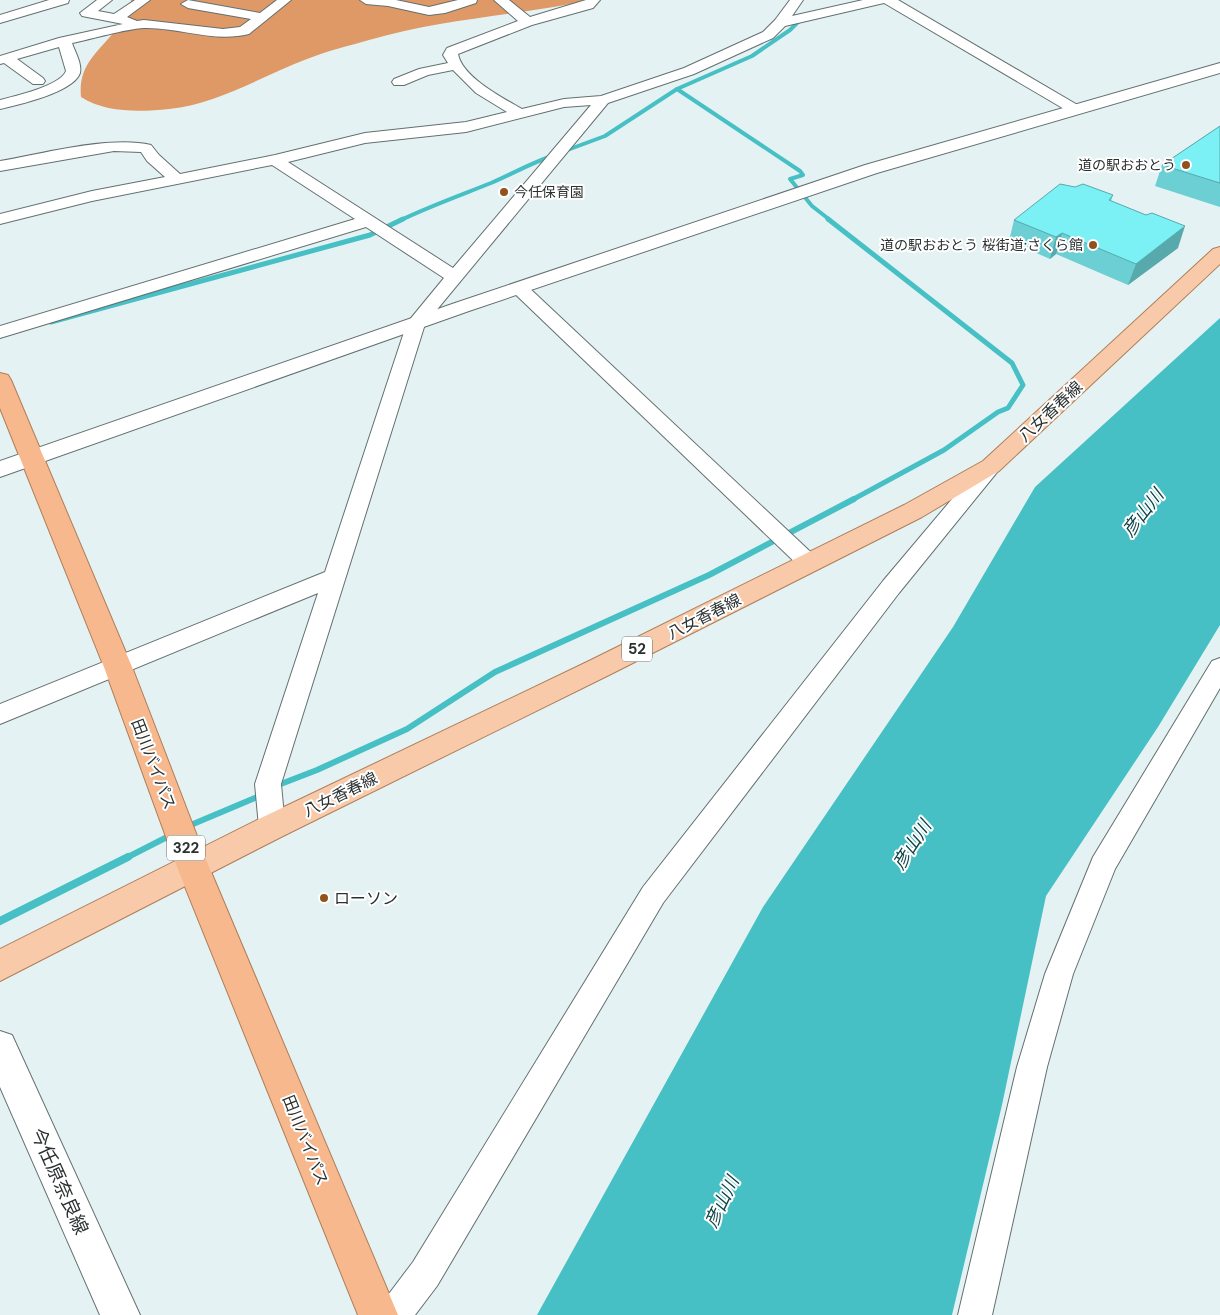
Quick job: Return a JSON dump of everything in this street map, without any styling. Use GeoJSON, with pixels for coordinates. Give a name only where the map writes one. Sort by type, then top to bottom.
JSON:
{"type":"FeatureCollection","features":[{"type":"Feature","properties":{"kind":"highway","name":"田川バイパス"},"geometry":{"type":"LineString","coordinates":[[0,380],[118,667],[193,867],[378,1315]]}},
{"type":"Feature","properties":{"kind":"main road","name":"八女香春線"},"geometry":{"type":"LineString","coordinates":[[0,966],[272,827],[913,511],[991,466],[1220,253]]}},
{"type":"Feature","properties":{"kind":"street"},"geometry":{"type":"LineString","coordinates":[[0,19],[38,12],[63,0]]}},
{"type":"Feature","properties":{"kind":"street"},"geometry":{"type":"LineString","coordinates":[[106,0],[87,13],[144,24],[223,33],[244,31],[282,0]]}},
{"type":"Feature","properties":{"kind":"street"},"geometry":{"type":"LineString","coordinates":[[116,19],[144,0]]}},
{"type":"Feature","properties":{"kind":"street"},"geometry":{"type":"LineString","coordinates":[[366,0],[389,2],[429,11],[440,10],[471,0]]}},
{"type":"Feature","properties":{"kind":"street"},"geometry":{"type":"LineString","coordinates":[[500,0],[527,22]]}},
{"type":"Feature","properties":{"kind":"street"},"geometry":{"type":"LineString","coordinates":[[521,114],[474,87],[459,72],[450,55],[452,51],[527,22],[588,5],[594,0]]}},
{"type":"Feature","properties":{"kind":"street"},"geometry":{"type":"LineString","coordinates":[[0,219],[92,196],[275,160],[365,138],[466,127],[564,103],[603,100],[689,72],[768,35],[780,23],[797,0]]}},
{"type":"Feature","properties":{"kind":"street"},"geometry":{"type":"LineString","coordinates":[[780,23],[880,0]]}},
{"type":"Feature","properties":{"kind":"street"},"geometry":{"type":"LineString","coordinates":[[888,0],[1076,110]]}},
{"type":"Feature","properties":{"kind":"street"},"geometry":{"type":"LineString","coordinates":[[160,25],[191,2],[263,16]]}},
{"type":"Feature","properties":{"kind":"street"},"geometry":{"type":"LineString","coordinates":[[3,59],[39,42],[64,41],[144,24]]}},
{"type":"Feature","properties":{"kind":"street"},"geometry":{"type":"LineString","coordinates":[[0,105],[52,88],[65,82],[72,76],[73,68],[64,41]]}},
{"type":"Feature","properties":{"kind":"street"},"geometry":{"type":"LineString","coordinates":[[3,59],[38,81]]}},
{"type":"Feature","properties":{"kind":"street"},"geometry":{"type":"LineString","coordinates":[[399,82],[424,72],[456,65]]}},
{"type":"Feature","properties":{"kind":"street"},"geometry":{"type":"LineString","coordinates":[[0,469],[416,323],[871,169],[1220,68]]}},
{"type":"Feature","properties":{"kind":"street"},"geometry":{"type":"LineString","coordinates":[[0,88],[17,100]]}},
{"type":"Feature","properties":{"kind":"street"},"geometry":{"type":"LineString","coordinates":[[272,827],[268,784],[416,323],[603,100]]}},
{"type":"Feature","properties":{"kind":"street"},"geometry":{"type":"LineString","coordinates":[[0,166],[114,146],[134,146],[146,148],[153,158],[178,180]]}},
{"type":"Feature","properties":{"kind":"street"},"geometry":{"type":"LineString","coordinates":[[275,160],[454,277]]}},
{"type":"Feature","properties":{"kind":"street"},"geometry":{"type":"LineString","coordinates":[[0,332],[367,220]]}},
{"type":"Feature","properties":{"kind":"street"},"geometry":{"type":"LineString","coordinates":[[519,288],[809,563]]}},
{"type":"Feature","properties":{"kind":"street"},"geometry":{"type":"LineString","coordinates":[[394,1315],[425,1274],[653,896],[891,587],[991,466]]}},
{"type":"Feature","properties":{"kind":"street"},"geometry":{"type":"LineString","coordinates":[[0,714],[335,577]]}},
{"type":"Feature","properties":{"kind":"street"},"geometry":{"type":"LineString","coordinates":[[975,1315],[1032,1067],[1059,974],[1103,865],[1220,667]]}},
{"type":"Feature","properties":{"kind":"street","name":"今任原奈良線"},"geometry":{"type":"LineString","coordinates":[[0,1046],[120,1315]]}},
{"type":"Feature","properties":{"kind":"shaded area"},"geometry":{"type":"Polygon","coordinates":[[[131,0],[592,0],[452,22],[396,33],[315,56],[205,101],[169,109],[135,111],[112,109],[81,97],[82,77],[85,69],[116,29],[131,5],[131,0]]]}},
{"type":"Feature","properties":{"kind":"water","name":"彦山川"},"geometry":{"type":"Polygon","coordinates":[[[1220,318],[1220,625],[1158,727],[1046,896],[1002,1105],[952,1315],[537,1315],[763,907],[953,627],[1035,487],[1220,318]]]}},
{"type":"Feature","properties":{"kind":"building"},"geometry":{"type":"Polygon","coordinates":[[[1220,126],[1220,183],[1162,165],[1220,126]]]}},
{"type":"Feature","properties":{"kind":"building"},"geometry":{"type":"Polygon","coordinates":[[[1060,184],[1075,187],[1083,184],[1113,195],[1109,200],[1146,215],[1152,213],[1185,226],[1136,264],[1062,233],[1056,237],[1014,220],[1060,184]]]}},
{"type":"Feature","properties":{"kind":"waterway"},"geometry":{"type":"LineString","coordinates":[[677,89],[752,56],[790,30],[802,18]]}},
{"type":"Feature","properties":{"kind":"waterway"},"geometry":{"type":"LineString","coordinates":[[562,152],[605,136],[677,89]]}},
{"type":"Feature","properties":{"kind":"waterway"},"geometry":{"type":"LineString","coordinates":[[677,89],[800,171],[803,175],[790,179],[812,206],[830,220]]}},
{"type":"Feature","properties":{"kind":"waterway"},"geometry":{"type":"LineString","coordinates":[[401,220],[552,156]]}},
{"type":"Feature","properties":{"kind":"waterway"},"geometry":{"type":"LineString","coordinates":[[51,322],[370,235],[403,219]]}},
{"type":"Feature","properties":{"kind":"waterway"},"geometry":{"type":"LineString","coordinates":[[828,219],[1012,363],[1023,385],[1008,408],[998,412],[944,450],[852,500]]}},
{"type":"Feature","properties":{"kind":"waterway"},"geometry":{"type":"LineString","coordinates":[[273,787],[317,770],[407,729],[495,672],[709,575],[854,499]]}},
{"type":"Feature","properties":{"kind":"waterway"},"geometry":{"type":"LineString","coordinates":[[186,827],[264,794]]}},
{"type":"Feature","properties":{"kind":"waterway"},"geometry":{"type":"LineString","coordinates":[[126,858],[173,834]]}},
{"type":"Feature","properties":{"kind":"waterway"},"geometry":{"type":"LineString","coordinates":[[0,921],[126,858]]}},
{"type":"Feature","properties":{"kind":"place","name":"道の駅おおとう"},"geometry":{"type":"Point","coordinates":[1186,165]}},
{"type":"Feature","properties":{"kind":"place","name":"今任保育園"},"geometry":{"type":"Point","coordinates":[504,192]}},
{"type":"Feature","properties":{"kind":"place","name":"道の駅おおとう 桜街道;さくら館"},"geometry":{"type":"Point","coordinates":[1093,245]}},
{"type":"Feature","properties":{"kind":"place","name":"ローソン"},"geometry":{"type":"Point","coordinates":[324,898]}}]}
